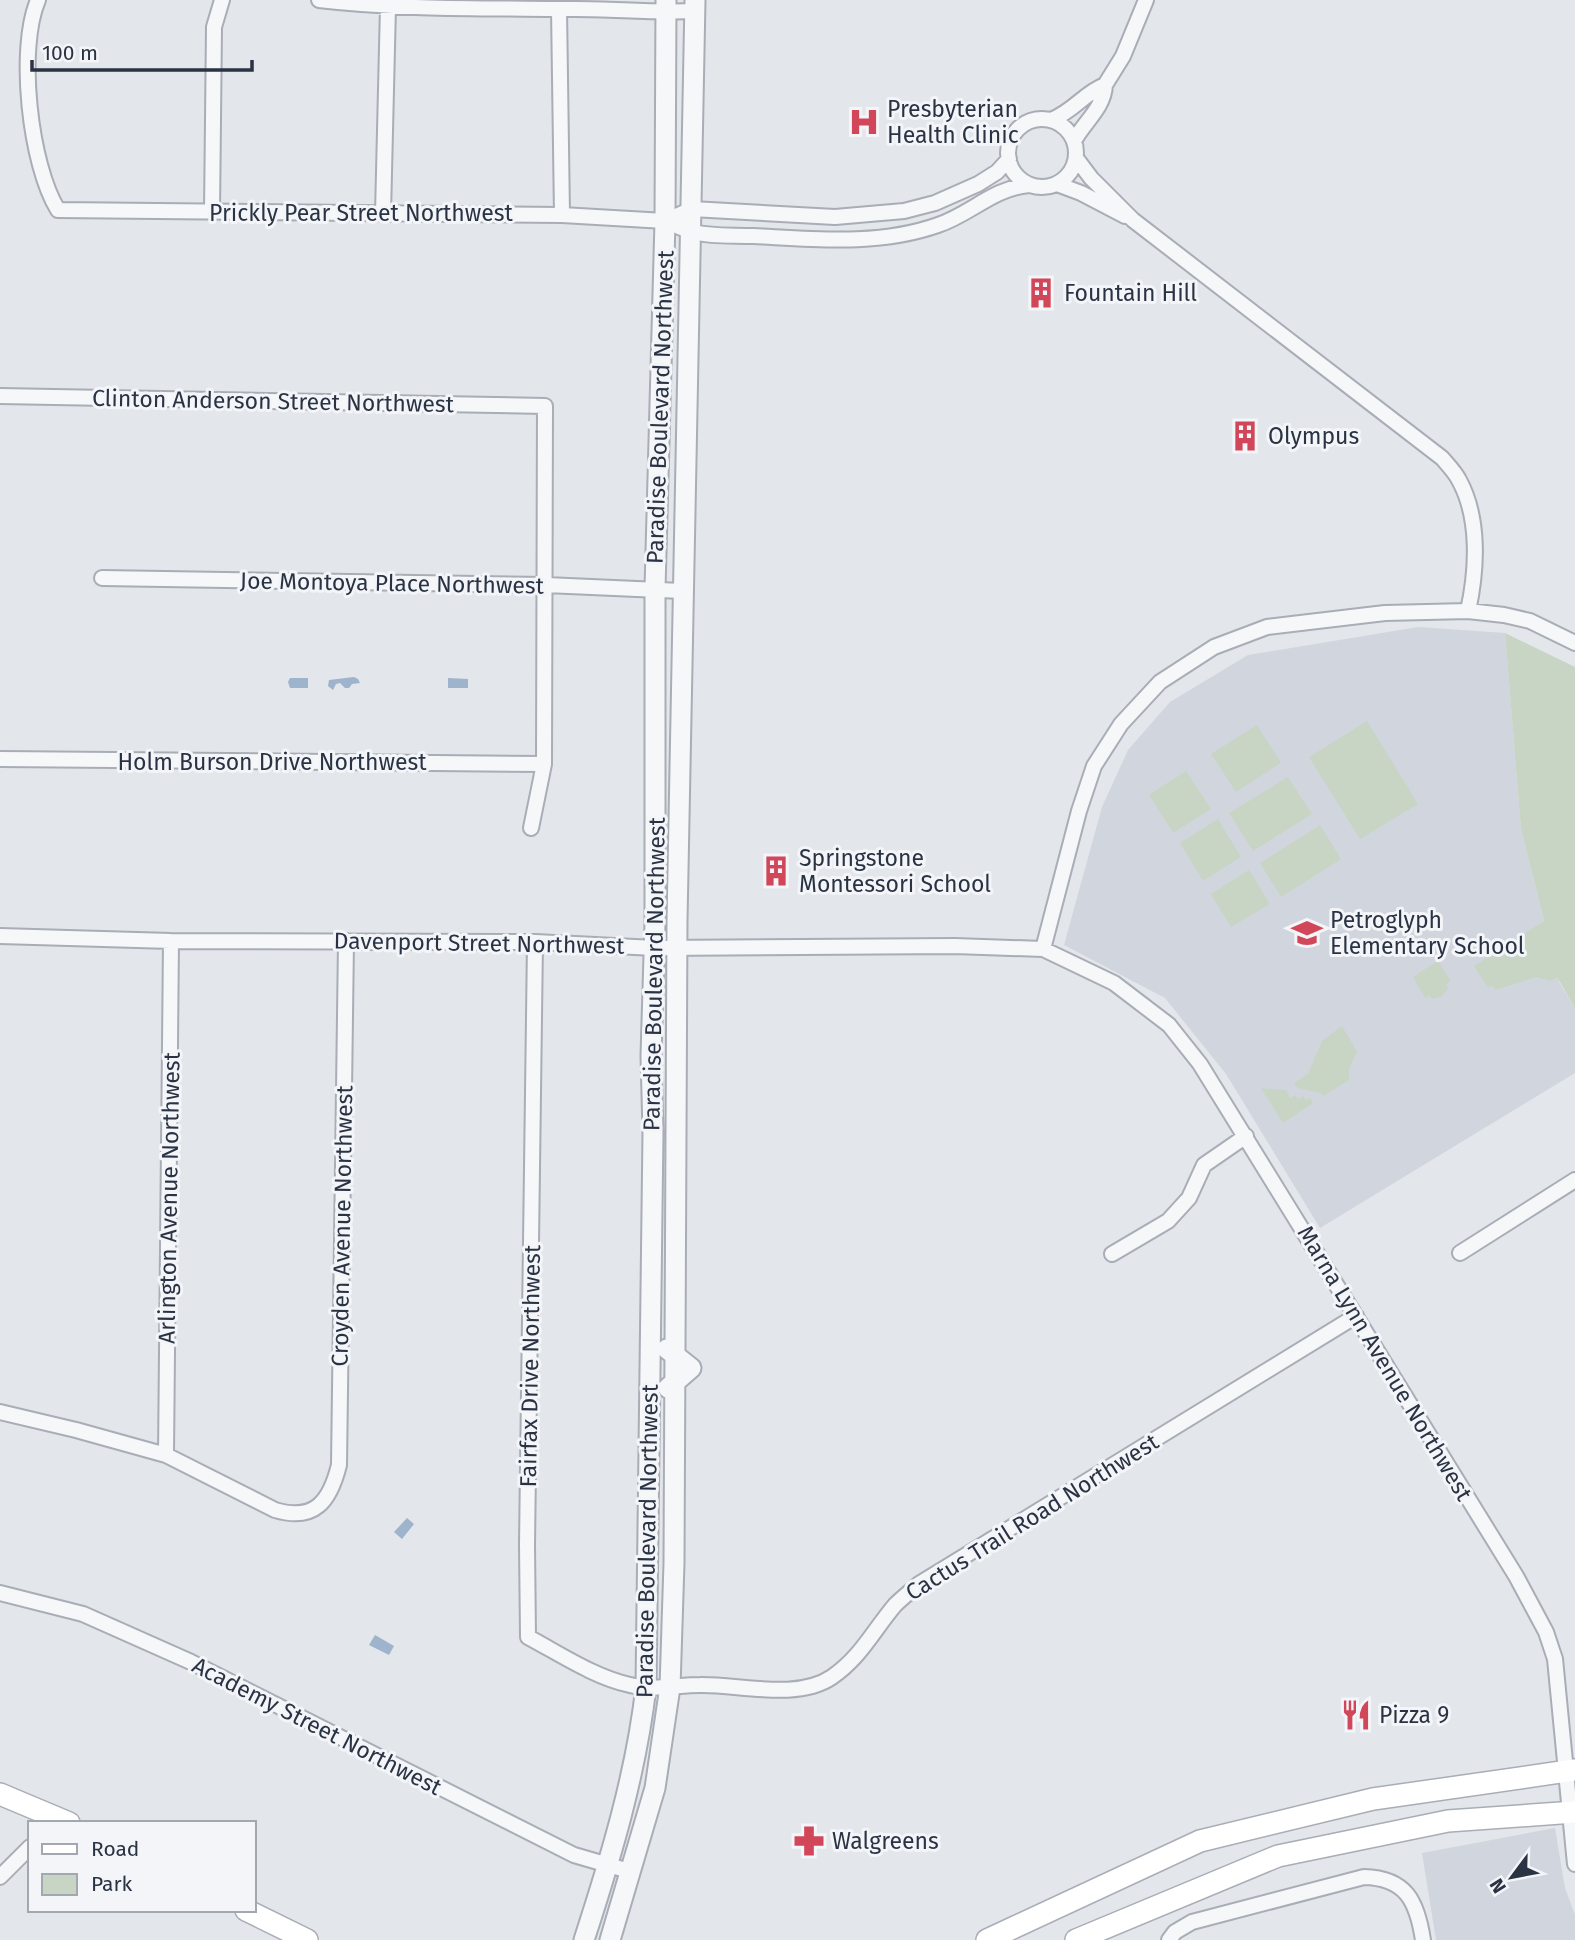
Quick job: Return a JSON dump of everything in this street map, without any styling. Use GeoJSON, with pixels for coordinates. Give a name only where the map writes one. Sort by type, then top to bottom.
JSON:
{"type":"FeatureCollection","features":[{"type":"Feature","properties":{"kind":"main road"},"geometry":{"type":"LineString","coordinates":[[987,1940],[1021,1933],[1200,1841],[1373,1799],[1570,1771]]}},
{"type":"Feature","properties":{"kind":"main road"},"geometry":{"type":"LineString","coordinates":[[0,1794],[60,1821]]}},
{"type":"Feature","properties":{"kind":"main road"},"geometry":{"type":"LineString","coordinates":[[1076,1940],[1278,1856],[1448,1821],[1572,1812]]}},
{"type":"Feature","properties":{"kind":"main road"},"geometry":{"type":"LineString","coordinates":[[250,1912],[307,1940]]}},
{"type":"Feature","properties":{"kind":"street","name":"Prickly Pear Street Northwest"},"geometry":{"type":"LineString","coordinates":[[38,0],[27,52],[33,131],[48,195],[58,210],[562,215],[665,221]]}},
{"type":"Feature","properties":{"kind":"street"},"geometry":{"type":"LineString","coordinates":[[212,212],[214,27],[222,0]]}},
{"type":"Feature","properties":{"kind":"street"},"geometry":{"type":"LineString","coordinates":[[319,0],[388,6],[559,9],[695,5]]}},
{"type":"Feature","properties":{"kind":"street"},"geometry":{"type":"LineString","coordinates":[[1074,141],[1100,105],[1105,85],[1123,56],[1146,0]]}},
{"type":"Feature","properties":{"kind":"street","name":"Paradise Boulevard Northwest"},"geometry":{"type":"LineString","coordinates":[[674,1356],[682,591],[695,5]]}},
{"type":"Feature","properties":{"kind":"street"},"geometry":{"type":"LineString","coordinates":[[383,214],[388,6]]}},
{"type":"Feature","properties":{"kind":"street","name":"Paradise Boulevard Northwest"},"geometry":{"type":"LineString","coordinates":[[584,1940],[608,1866],[640,1736],[646,1688],[653,1132],[651,1056],[655,948],[655,589],[665,221],[666,6]]}},
{"type":"Feature","properties":{"kind":"street"},"geometry":{"type":"LineString","coordinates":[[559,9],[562,215]]}},
{"type":"Feature","properties":{"kind":"street"},"geometry":{"type":"LineString","coordinates":[[1029,184],[1012,170],[1009,159],[1011,140],[1016,131],[1032,120],[1051,120],[1070,111],[1095,88],[1105,85]]}},
{"type":"Feature","properties":{"kind":"street"},"geometry":{"type":"LineString","coordinates":[[665,221],[691,232],[834,240],[886,237],[935,226],[960,215],[995,193],[1029,184],[1048,187],[1057,184],[1070,173],[1076,158],[1074,141],[1069,132],[1051,120]]}},
{"type":"Feature","properties":{"kind":"street"},"geometry":{"type":"LineString","coordinates":[[1076,158],[1091,178],[1133,220],[1442,458],[1458,478],[1468,499],[1473,519],[1474,586],[1468,611]]}},
{"type":"Feature","properties":{"kind":"street"},"geometry":{"type":"LineString","coordinates":[[665,221],[692,209],[835,217],[888,214],[919,207],[958,193],[988,178],[1009,159]]}},
{"type":"Feature","properties":{"kind":"street"},"geometry":{"type":"LineString","coordinates":[[1057,184],[1081,193],[1133,220]]}},
{"type":"Feature","properties":{"kind":"street","name":"Clinton Anderson Street Northwest"},"geometry":{"type":"LineString","coordinates":[[0,397],[545,406],[547,585]]}},
{"type":"Feature","properties":{"kind":"street","name":"Joe Montoya Place Northwest"},"geometry":{"type":"LineString","coordinates":[[102,578],[547,585],[682,591]]}},
{"type":"Feature","properties":{"kind":"street"},"geometry":{"type":"LineString","coordinates":[[531,828],[544,764],[547,585]]}},
{"type":"Feature","properties":{"kind":"street"},"geometry":{"type":"LineString","coordinates":[[1043,949],[1079,811],[1094,766],[1121,724],[1160,682],[1214,647],[1267,627],[1385,613],[1468,611],[1530,621],[1575,643]]}},
{"type":"Feature","properties":{"kind":"street","name":"Holm Burson Drive Northwest"},"geometry":{"type":"LineString","coordinates":[[0,759],[544,764]]}},
{"type":"Feature","properties":{"kind":"street","name":"Davenport Street Northwest"},"geometry":{"type":"LineString","coordinates":[[0,936],[171,941],[535,943],[655,948],[954,946],[1043,949]]}},
{"type":"Feature","properties":{"kind":"street","name":"Arlington Avenue Northwest"},"geometry":{"type":"LineString","coordinates":[[166,1455],[171,941]]}},
{"type":"Feature","properties":{"kind":"street","name":"Croyden Avenue Northwest"},"geometry":{"type":"LineString","coordinates":[[166,1455],[275,1510],[289,1514],[320,1506],[333,1490],[339,1465],[346,941]]}},
{"type":"Feature","properties":{"kind":"street","name":"Fairfax Drive Northwest"},"geometry":{"type":"LineString","coordinates":[[535,943],[528,1637],[592,1670],[629,1685],[646,1688],[670,1687]]}},
{"type":"Feature","properties":{"kind":"street","name":"Marna Lynn Avenue Northwest"},"geometry":{"type":"LineString","coordinates":[[1043,949],[1114,983],[1169,1025],[1200,1064],[1516,1576],[1546,1632],[1555,1659],[1570,1771],[1575,1864]]}},
{"type":"Feature","properties":{"kind":"street"},"geometry":{"type":"LineString","coordinates":[[651,1056],[664,1112],[676,1128]]}},
{"type":"Feature","properties":{"kind":"street"},"geometry":{"type":"LineString","coordinates":[[1112,1254],[1168,1221],[1189,1198],[1204,1164],[1246,1136]]}},
{"type":"Feature","properties":{"kind":"street"},"geometry":{"type":"LineString","coordinates":[[1460,1253],[1575,1180]]}},
{"type":"Feature","properties":{"kind":"street","name":"Cactus Trail Road Northwest"},"geometry":{"type":"LineString","coordinates":[[670,1687],[701,1685],[762,1689],[802,1688],[829,1679],[856,1658],[896,1605],[919,1584],[1356,1316]]}},
{"type":"Feature","properties":{"kind":"street"},"geometry":{"type":"LineString","coordinates":[[650,1329],[674,1356],[691,1368],[650,1404]]}},
{"type":"Feature","properties":{"kind":"street","name":"Paradise Boulevard Northwest"},"geometry":{"type":"LineString","coordinates":[[610,1940],[655,1788],[670,1687],[674,1382]]}},
{"type":"Feature","properties":{"kind":"street"},"geometry":{"type":"LineString","coordinates":[[0,1412],[166,1455]]}},
{"type":"Feature","properties":{"kind":"street"},"geometry":{"type":"LineString","coordinates":[[649,1508],[673,1476]]}},
{"type":"Feature","properties":{"kind":"street","name":"Academy Street Northwest"},"geometry":{"type":"LineString","coordinates":[[0,1593],[83,1614],[191,1662],[574,1855],[629,1871]]}},
{"type":"Feature","properties":{"kind":"street"},"geometry":{"type":"LineString","coordinates":[[0,1877],[28,1849]]}},
{"type":"Feature","properties":{"kind":"street"},"geometry":{"type":"LineString","coordinates":[[1168,1940],[1175,1932],[1192,1922],[1364,1877],[1384,1877],[1401,1887],[1413,1902],[1423,1940]]}},
{"type":"Feature","properties":{"kind":"shaded area","name":"Petroglyph Elementary School"},"geometry":{"type":"Polygon","coordinates":[[[1418,627],[1505,633],[1521,829],[1559,982],[1575,1008],[1575,1073],[1320,1228],[1226,1074],[1165,998],[1064,945],[1102,807],[1128,750],[1170,702],[1248,655],[1418,627]]]}},
{"type":"Feature","properties":{"kind":"shaded area"},"geometry":{"type":"Polygon","coordinates":[[[1555,1828],[1565,1888],[1575,1915],[1575,1940],[1436,1940],[1422,1853],[1555,1828]]]}},
{"type":"Feature","properties":{"kind":"green space"},"geometry":{"type":"Polygon","coordinates":[[[1505,633],[1575,667],[1575,1008],[1557,977],[1550,981],[1536,977],[1495,990],[1492,985],[1488,988],[1474,966],[1544,921],[1521,829],[1505,633]]]}},
{"type":"Feature","properties":{"kind":"green space"},"geometry":{"type":"Polygon","coordinates":[[[1367,721],[1418,804],[1360,839],[1309,757],[1367,721]]]}},
{"type":"Feature","properties":{"kind":"green space"},"geometry":{"type":"Polygon","coordinates":[[[1257,725],[1281,763],[1236,792],[1211,754],[1257,725]]]}},
{"type":"Feature","properties":{"kind":"green space"},"geometry":{"type":"Polygon","coordinates":[[[1186,771],[1211,809],[1173,833],[1149,795],[1186,771]]]}},
{"type":"Feature","properties":{"kind":"green space"},"geometry":{"type":"Polygon","coordinates":[[[1288,777],[1312,814],[1253,851],[1229,813],[1288,777]]]}},
{"type":"Feature","properties":{"kind":"green space"},"geometry":{"type":"Polygon","coordinates":[[[1218,819],[1241,857],[1203,881],[1180,843],[1218,819]]]}},
{"type":"Feature","properties":{"kind":"green space"},"geometry":{"type":"Polygon","coordinates":[[[1320,825],[1341,859],[1281,897],[1260,863],[1320,825]]]}},
{"type":"Feature","properties":{"kind":"green space"},"geometry":{"type":"Polygon","coordinates":[[[1249,870],[1270,904],[1231,927],[1211,894],[1249,870]]]}},
{"type":"Feature","properties":{"kind":"green space"},"geometry":{"type":"Polygon","coordinates":[[[1438,961],[1451,981],[1446,984],[1448,988],[1442,996],[1432,999],[1429,995],[1425,998],[1413,977],[1438,961]]]}},
{"type":"Feature","properties":{"kind":"green space"},"geometry":{"type":"Polygon","coordinates":[[[1342,1026],[1357,1052],[1349,1068],[1349,1080],[1323,1096],[1298,1088],[1294,1083],[1308,1074],[1322,1041],[1342,1026]]]}},
{"type":"Feature","properties":{"kind":"green space"},"geometry":{"type":"Polygon","coordinates":[[[1261,1088],[1286,1090],[1290,1098],[1295,1095],[1298,1099],[1303,1096],[1306,1100],[1310,1098],[1313,1103],[1283,1123],[1261,1088]]]}},
{"type":"Feature","properties":{"kind":"water"},"geometry":{"type":"Polygon","coordinates":[[[354,677],[360,683],[352,684],[349,688],[340,683],[336,684],[333,690],[328,686],[329,680],[354,677]]]}},
{"type":"Feature","properties":{"kind":"water"},"geometry":{"type":"Polygon","coordinates":[[[290,678],[308,678],[308,688],[290,688],[290,678]]]}},
{"type":"Feature","properties":{"kind":"water"},"geometry":{"type":"Polygon","coordinates":[[[448,678],[468,679],[468,688],[448,688],[448,678]]]}},
{"type":"Feature","properties":{"kind":"water"},"geometry":{"type":"Polygon","coordinates":[[[407,1518],[414,1524],[402,1539],[394,1532],[407,1518]]]}},
{"type":"Feature","properties":{"kind":"water"},"geometry":{"type":"Polygon","coordinates":[[[375,1635],[394,1646],[389,1655],[369,1645],[375,1635]]]}},
{"type":"Feature","properties":{"kind":"place","name":"Presbyterian Health Clinic"},"geometry":{"type":"Point","coordinates":[864,122]}},
{"type":"Feature","properties":{"kind":"place","name":"Fountain Hill"},"geometry":{"type":"Point","coordinates":[1041,293]}},
{"type":"Feature","properties":{"kind":"place","name":"Olympus"},"geometry":{"type":"Point","coordinates":[1245,436]}},
{"type":"Feature","properties":{"kind":"place","name":"Springstone Montessori School"},"geometry":{"type":"Point","coordinates":[776,871]}},
{"type":"Feature","properties":{"kind":"place","name":"Petroglyph Elementary School"},"geometry":{"type":"Point","coordinates":[1307,933]}},
{"type":"Feature","properties":{"kind":"place","name":"Pizza 9"},"geometry":{"type":"Point","coordinates":[1356,1715]}},
{"type":"Feature","properties":{"kind":"place","name":"Walgreens"},"geometry":{"type":"Point","coordinates":[809,1841]}}]}
